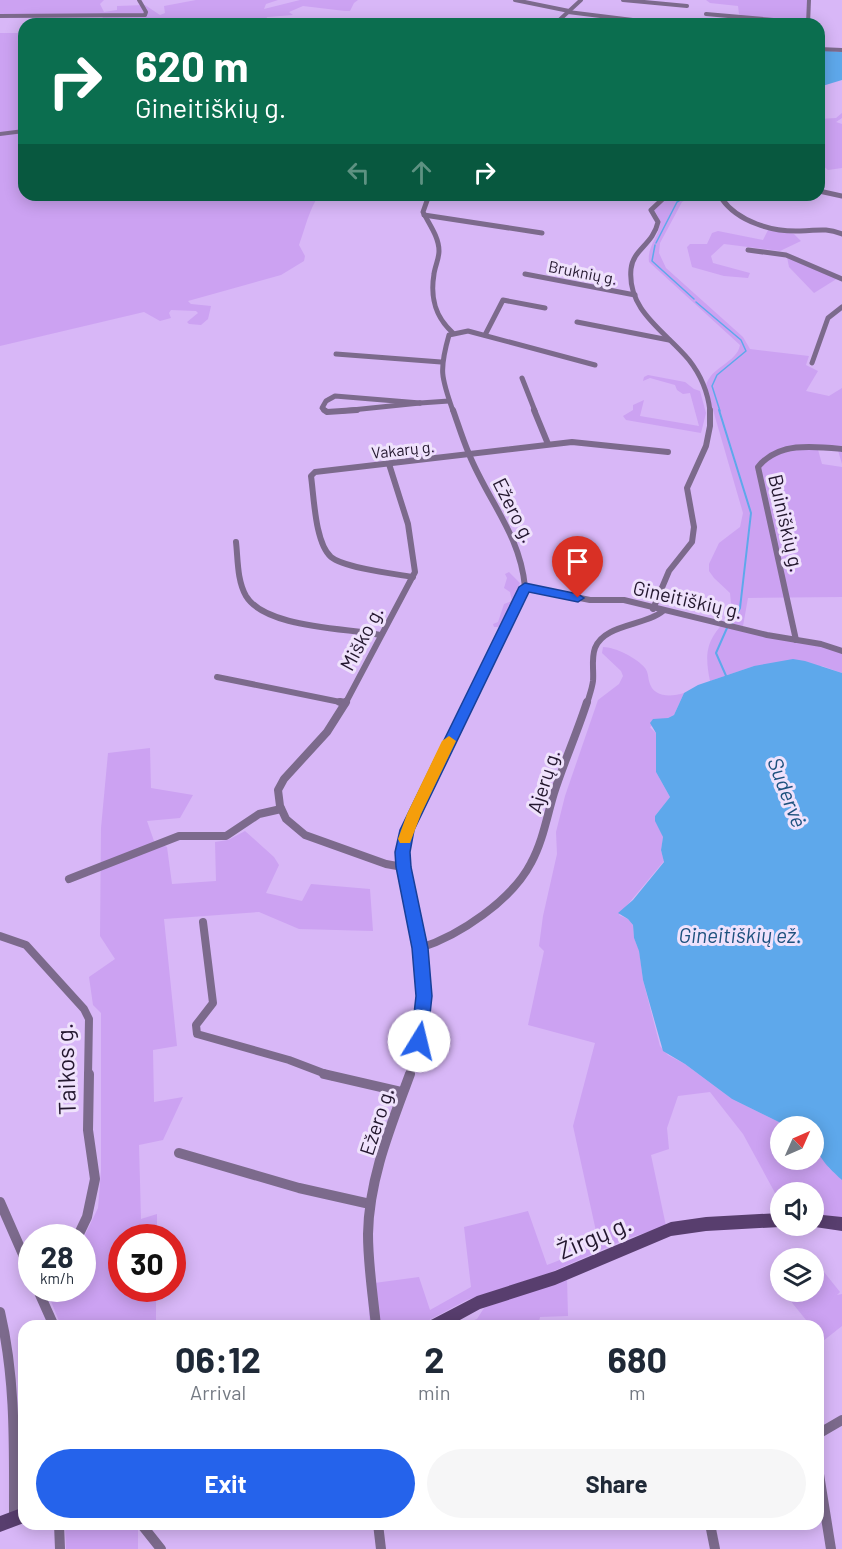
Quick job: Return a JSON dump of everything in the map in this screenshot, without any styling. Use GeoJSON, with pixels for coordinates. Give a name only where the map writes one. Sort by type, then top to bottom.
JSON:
{"type":"FeatureCollection","features":[{"type":"Feature","properties":{"kind":"street"},"geometry":{"type":"LineString","coordinates":[[0,16],[145,15],[146,12],[139,0]]}},
{"type":"Feature","properties":{"kind":"street"},"geometry":{"type":"LineString","coordinates":[[514,0],[569,12],[617,18]]}},
{"type":"Feature","properties":{"kind":"street"},"geometry":{"type":"LineString","coordinates":[[570,0],[580,1]]}},
{"type":"Feature","properties":{"kind":"street"},"geometry":{"type":"LineString","coordinates":[[623,0],[687,6]]}},
{"type":"Feature","properties":{"kind":"street"},"geometry":{"type":"LineString","coordinates":[[808,18],[809,0]]}},
{"type":"Feature","properties":{"kind":"street"},"geometry":{"type":"LineString","coordinates":[[562,18],[580,1]]}},
{"type":"Feature","properties":{"kind":"street"},"geometry":{"type":"LineString","coordinates":[[706,14],[747,18]]}},
{"type":"Feature","properties":{"kind":"street"},"geometry":{"type":"LineString","coordinates":[[825,49],[842,50]]}},
{"type":"Feature","properties":{"kind":"street"},"geometry":{"type":"LineString","coordinates":[[0,134],[18,132]]}},
{"type":"Feature","properties":{"kind":"street"},"geometry":{"type":"LineString","coordinates":[[825,193],[842,196]]}},
{"type":"Feature","properties":{"kind":"street"},"geometry":{"type":"LineString","coordinates":[[428,201],[423,210],[424,215],[433,230],[439,250],[432,288],[439,320],[453,333],[468,331],[595,365]]}},
{"type":"Feature","properties":{"kind":"street"},"geometry":{"type":"LineString","coordinates":[[653,609],[670,569],[687,550],[692,540],[693,515],[687,489],[693,469],[705,450],[710,418],[708,400],[697,371],[640,311],[631,282],[633,256],[653,238],[658,222],[651,210],[661,201]]}},
{"type":"Feature","properties":{"kind":"street"},"geometry":{"type":"LineString","coordinates":[[723,201],[727,206],[756,223],[795,232],[819,227],[829,228],[842,234]]}},
{"type":"Feature","properties":{"kind":"street"},"geometry":{"type":"LineString","coordinates":[[424,215],[542,233]]}},
{"type":"Feature","properties":{"kind":"street"},"geometry":{"type":"LineString","coordinates":[[747,250],[791,257],[842,279]]}},
{"type":"Feature","properties":{"kind":"street","name":"Bruknių g."},"geometry":{"type":"LineString","coordinates":[[525,274],[635,295]]}},
{"type":"Feature","properties":{"kind":"street"},"geometry":{"type":"LineString","coordinates":[[485,335],[503,300],[545,308]]}},
{"type":"Feature","properties":{"kind":"street"},"geometry":{"type":"LineString","coordinates":[[812,363],[828,318],[842,308]]}},
{"type":"Feature","properties":{"kind":"street"},"geometry":{"type":"LineString","coordinates":[[577,322],[669,340]]}},
{"type":"Feature","properties":{"kind":"street","name":"Ežero g."},"geometry":{"type":"LineString","coordinates":[[375,1320],[369,1248],[370,1204],[382,1152],[416,1052],[423,1019],[424,996],[420,948],[403,867],[407,830],[525,587],[523,566],[511,532],[469,455],[440,375],[448,338],[453,333]]}},
{"type":"Feature","properties":{"kind":"street"},"geometry":{"type":"LineString","coordinates":[[336,354],[441,362]]}},
{"type":"Feature","properties":{"kind":"street"},"geometry":{"type":"LineString","coordinates":[[522,378],[548,444]]}},
{"type":"Feature","properties":{"kind":"street"},"geometry":{"type":"LineString","coordinates":[[420,403],[335,396],[326,401],[322,408],[327,412],[333,412],[449,401]]}},
{"type":"Feature","properties":{"kind":"street","name":"Vakarų g."},"geometry":{"type":"LineString","coordinates":[[413,577],[366,569],[335,559],[324,547],[318,525],[310,478],[313,474],[329,470],[580,442],[668,452]]}},
{"type":"Feature","properties":{"kind":"street","name":"Buiniškių g."},"geometry":{"type":"LineString","coordinates":[[796,640],[758,467],[768,455],[782,450],[807,447],[842,449]]}},
{"type":"Feature","properties":{"kind":"street"},"geometry":{"type":"LineString","coordinates":[[388,464],[408,524],[416,567],[413,577]]}},
{"type":"Feature","properties":{"kind":"street"},"geometry":{"type":"LineString","coordinates":[[237,542],[241,581],[251,603],[260,612],[282,619],[362,631],[380,636]]}},
{"type":"Feature","properties":{"kind":"street","name":"Miško g."},"geometry":{"type":"LineString","coordinates":[[281,809],[279,784],[315,746],[345,703],[413,577]]}},
{"type":"Feature","properties":{"kind":"street","name":"Gineitiškių g."},"geometry":{"type":"LineString","coordinates":[[525,587],[590,600],[624,600],[653,609],[821,644],[842,651]]}},
{"type":"Feature","properties":{"kind":"street","name":"Ajerų g."},"geometry":{"type":"LineString","coordinates":[[420,948],[428,947],[466,926],[522,878],[538,848],[554,793],[586,704],[594,676],[592,658],[596,647],[606,634],[636,625],[663,611]]}},
{"type":"Feature","properties":{"kind":"street"},"geometry":{"type":"LineString","coordinates":[[217,677],[345,703]]}},
{"type":"Feature","properties":{"kind":"street"},"geometry":{"type":"LineString","coordinates":[[69,879],[179,836],[226,836],[259,814],[281,809],[292,826],[308,837],[361,853],[392,866],[403,867]]}},
{"type":"Feature","properties":{"kind":"street"},"geometry":{"type":"LineString","coordinates":[[203,922],[213,1003],[196,1025],[197,1034],[200,1037],[266,1053],[323,1074],[402,1092]]}},
{"type":"Feature","properties":{"kind":"street","name":"Taikos g."},"geometry":{"type":"LineString","coordinates":[[0,936],[26,945],[84,1009],[89,1019],[88,1130],[95,1179],[84,1224]]}},
{"type":"Feature","properties":{"kind":"street"},"geometry":{"type":"LineString","coordinates":[[180,1154],[299,1188],[370,1204]]}},
{"type":"Feature","properties":{"kind":"street"},"geometry":{"type":"LineString","coordinates":[[0,1202],[18,1244]]}},
{"type":"Feature","properties":{"kind":"street","name":"Žirgų g."},"geometry":{"type":"LineString","coordinates":[[445,1320],[477,1303],[555,1278],[671,1230],[706,1224],[770,1221]]}},
{"type":"Feature","properties":{"kind":"street"},"geometry":{"type":"LineString","coordinates":[[824,1222],[842,1224]]}},
{"type":"Feature","properties":{"kind":"street"},"geometry":{"type":"LineString","coordinates":[[43,1302],[51,1320]]}},
{"type":"Feature","properties":{"kind":"street"},"geometry":{"type":"LineString","coordinates":[[0,1311],[7,1342],[14,1415],[13,1519]]}},
{"type":"Feature","properties":{"kind":"street"},"geometry":{"type":"LineString","coordinates":[[824,1430],[842,1420]]}},
{"type":"Feature","properties":{"kind":"street"},"geometry":{"type":"LineString","coordinates":[[824,1505],[831,1549]]}},
{"type":"Feature","properties":{"kind":"street"},"geometry":{"type":"LineString","coordinates":[[59,1530],[60,1549]]}},
{"type":"Feature","properties":{"kind":"street"},"geometry":{"type":"LineString","coordinates":[[146,1530],[160,1549]]}},
{"type":"Feature","properties":{"kind":"street"},"geometry":{"type":"LineString","coordinates":[[379,1530],[381,1549]]}},
{"type":"Feature","properties":{"kind":"street"},"geometry":{"type":"LineString","coordinates":[[711,1530],[716,1549]]}},
{"type":"Feature","properties":{"kind":"shaded area"},"geometry":{"type":"Polygon","coordinates":[[[0,0],[104,0],[100,4],[104,12],[117,10],[117,6],[145,5],[160,15],[165,13],[164,6],[196,0],[278,0],[266,4],[264,9],[300,0],[358,0],[350,11],[303,6],[289,12],[293,15],[267,18],[6,18],[0,16],[0,0]]]}},
{"type":"Feature","properties":{"kind":"shaded area"},"geometry":{"type":"Polygon","coordinates":[[[706,0],[807,0],[807,18],[742,16],[739,14],[738,6],[710,3],[706,0]]]}},
{"type":"Feature","properties":{"kind":"shaded area"},"geometry":{"type":"Polygon","coordinates":[[[0,33],[18,33],[18,201],[316,201],[299,245],[305,256],[304,261],[281,275],[188,301],[191,304],[211,306],[208,319],[201,325],[187,322],[198,313],[196,311],[171,310],[169,313],[171,318],[160,321],[144,312],[0,346],[0,33]]]}},
{"type":"Feature","properties":{"kind":"shaded area"},"geometry":{"type":"Polygon","coordinates":[[[842,113],[842,118],[836,122],[842,124],[842,168],[828,170],[825,168],[825,119],[836,118],[842,113]]]}},
{"type":"Feature","properties":{"kind":"shaded area"},"geometry":{"type":"Polygon","coordinates":[[[663,201],[684,201],[660,243],[659,253],[666,268],[743,337],[750,349],[809,356],[806,365],[818,371],[806,391],[829,396],[842,388],[842,464],[837,447],[817,446],[822,464],[842,467],[842,597],[748,598],[741,629],[815,644],[842,653],[842,673],[822,666],[754,666],[710,681],[707,660],[710,644],[718,630],[732,614],[730,593],[714,578],[709,571],[709,564],[719,543],[740,527],[743,513],[706,386],[713,374],[734,356],[740,345],[649,262],[649,254],[660,223],[653,209],[663,201]]]}},
{"type":"Feature","properties":{"kind":"shaded area"},"geometry":{"type":"Polygon","coordinates":[[[770,226],[794,234],[801,241],[780,251],[724,244],[711,256],[713,263],[750,273],[748,278],[724,276],[692,267],[687,247],[690,244],[707,244],[712,233],[718,231],[763,240],[770,226]]]}},
{"type":"Feature","properties":{"kind":"shaded area"},"geometry":{"type":"Polygon","coordinates":[[[787,257],[838,278],[814,293],[789,267],[787,257]]]}},
{"type":"Feature","properties":{"kind":"shaded area"},"geometry":{"type":"Polygon","coordinates":[[[648,375],[685,382],[700,391],[706,413],[701,433],[626,420],[623,416],[633,410],[633,405],[644,400],[640,416],[699,426],[690,393],[683,394],[677,390],[675,385],[650,378],[643,381],[648,375]]]}},
{"type":"Feature","properties":{"kind":"shaded area"},"geometry":{"type":"Polygon","coordinates":[[[509,572],[520,583],[517,590],[520,591],[504,627],[494,627],[493,624],[498,622],[504,604],[512,601],[510,592],[504,588],[507,578],[505,574],[509,572]]]}},
{"type":"Feature","properties":{"kind":"shaded area"},"geometry":{"type":"Polygon","coordinates":[[[603,647],[619,651],[641,664],[647,671],[654,691],[663,695],[684,693],[674,715],[650,727],[656,733],[656,772],[670,797],[655,816],[663,837],[661,850],[664,861],[619,915],[628,919],[633,925],[643,980],[660,1046],[668,1055],[685,1064],[732,1099],[770,1118],[770,1170],[824,1170],[824,1160],[842,1180],[842,1219],[824,1217],[824,1182],[770,1184],[743,1134],[710,1092],[678,1096],[667,1128],[669,1149],[651,1155],[666,1226],[626,1239],[549,1273],[467,1300],[429,1320],[370,1320],[367,1284],[419,1277],[430,1310],[471,1287],[464,1227],[528,1211],[547,1265],[599,1245],[573,1126],[595,1043],[528,1025],[544,951],[539,946],[543,916],[557,854],[556,832],[565,796],[598,700],[619,684],[623,676],[621,671],[602,653],[603,647]]]}},
{"type":"Feature","properties":{"kind":"shaded area"},"geometry":{"type":"Polygon","coordinates":[[[150,748],[151,788],[193,795],[180,818],[147,821],[154,841],[167,847],[172,884],[216,881],[215,842],[228,840],[245,831],[274,857],[279,865],[266,893],[302,901],[311,884],[370,889],[373,931],[299,929],[259,912],[164,919],[177,1046],[153,1050],[154,1102],[183,1097],[163,1140],[139,1145],[141,1219],[157,1214],[157,1224],[108,1224],[108,1302],[156,1302],[156,1320],[59,1320],[51,1302],[96,1302],[96,1224],[90,1224],[98,1208],[101,1171],[101,1013],[93,1005],[89,977],[115,959],[100,936],[101,828],[108,753],[150,748]]]}},
{"type":"Feature","properties":{"kind":"shaded area"},"geometry":{"type":"Polygon","coordinates":[[[824,1272],[840,1292],[837,1295],[842,1294],[842,1326],[824,1340],[824,1320],[806,1320],[791,1302],[824,1302],[824,1272]]]}},
{"type":"Feature","properties":{"kind":"shaded area"},"geometry":{"type":"Polygon","coordinates":[[[567,1278],[568,1316],[540,1317],[539,1320],[474,1320],[484,1308],[567,1278]]]}},
{"type":"Feature","properties":{"kind":"shaded area"},"geometry":{"type":"Polygon","coordinates":[[[65,1530],[138,1530],[138,1549],[66,1549],[65,1530]]]}},
{"type":"Feature","properties":{"kind":"water"},"geometry":{"type":"Polygon","coordinates":[[[825,51],[842,52],[842,80],[825,85],[825,51]]]}},
{"type":"Feature","properties":{"kind":"water","name":"Gineitiškių ež."},"geometry":{"type":"Polygon","coordinates":[[[793,659],[842,673],[842,1180],[824,1161],[824,1116],[770,1118],[732,1099],[685,1064],[663,1051],[643,980],[633,925],[618,913],[633,900],[664,862],[661,850],[663,837],[655,816],[670,797],[656,772],[656,733],[650,723],[653,719],[668,718],[674,715],[684,693],[698,685],[754,666],[793,659]]]}},
{"type":"Feature","properties":{"kind":"waterway","name":"Sudervė"},"geometry":{"type":"LineString","coordinates":[[656,243],[679,201]]}},
{"type":"Feature","properties":{"kind":"waterway","name":"Sudervė"},"geometry":{"type":"LineString","coordinates":[[655,245],[652,261],[694,299]]}},
{"type":"Feature","properties":{"kind":"waterway","name":"Sudervė"},"geometry":{"type":"LineString","coordinates":[[696,302],[741,340],[746,351],[717,375],[712,386],[720,411]]}},
{"type":"Feature","properties":{"kind":"waterway","name":"Sudervė"},"geometry":{"type":"LineString","coordinates":[[719,410],[751,513],[740,608],[732,623]]}},
{"type":"Feature","properties":{"kind":"waterway","name":"Sudervė"},"geometry":{"type":"LineString","coordinates":[[727,628],[716,653],[727,678]]}},
{"type":"Feature","properties":{"kind":"slow traffic"},"geometry":{"type":"LineString","coordinates":[[405,839],[414,814],[449,741]]}},
{"type":"Feature","properties":{"kind":"route"},"geometry":{"type":"LineString","coordinates":[[419,1041],[424,996],[420,948],[403,867],[407,830],[429,780],[525,587],[578,598]]}}]}
